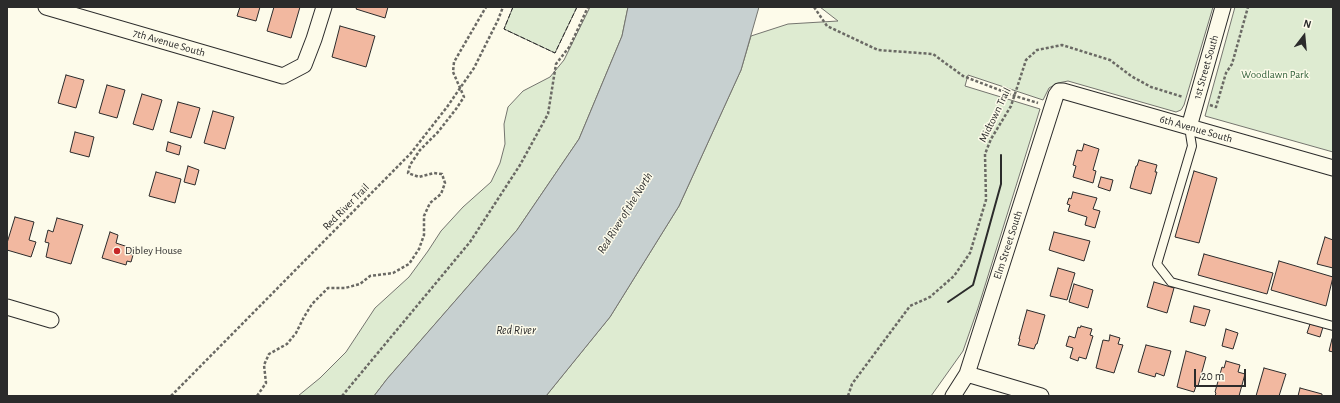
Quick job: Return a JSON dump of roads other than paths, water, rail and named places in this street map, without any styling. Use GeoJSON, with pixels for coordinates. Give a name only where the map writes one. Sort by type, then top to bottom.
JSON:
{"type":"FeatureCollection","features":[{"type":"Feature","properties":{"kind":"street","name":"7th Avenue South"},"geometry":{"type":"LineString","coordinates":[[46,7],[283,76],[304,65],[324,7]]}},
{"type":"Feature","properties":{"kind":"street","name":"1st Street South"},"geometry":{"type":"LineString","coordinates":[[1189,127],[1223,7]]}},
{"type":"Feature","properties":{"kind":"street","name":"6th Avenue South"},"geometry":{"type":"LineString","coordinates":[[1059,91],[1333,168]]}},
{"type":"Feature","properties":{"kind":"street","name":"Elm Street South"},"geometry":{"type":"LineString","coordinates":[[953,396],[967,374],[1056,94],[1059,91]]}},
{"type":"Feature","properties":{"kind":"street"},"geometry":{"type":"LineString","coordinates":[[7,307],[50,320]]}},
{"type":"Feature","properties":{"kind":"street"},"geometry":{"type":"LineString","coordinates":[[967,374],[1041,396]]}},
{"type":"Feature","properties":{"kind":"lane"},"geometry":{"type":"LineString","coordinates":[[1189,127],[1192,146],[1157,264],[1171,282],[1333,326]]}},
{"type":"Feature","properties":{"kind":"water","name":"Red River"},"geometry":{"type":"Polygon","coordinates":[[[628,7],[759,7],[741,70],[679,206],[610,317],[546,396],[374,396],[387,379],[517,230],[579,139],[622,36],[628,7]]]}},
{"type":"Feature","properties":{"kind":"place","name":"Dibley House"},"geometry":{"type":"Point","coordinates":[117,251]}},
{"type":"Feature","properties":{"kind":"park label","name":"Woodlawn Park"},"geometry":{"type":"Point","coordinates":[1275,75]}},
{"type":"Feature","properties":{"kind":"water label","name":"Red River of the North"},"geometry":{"type":"Point","coordinates":[625,213]}}]}
